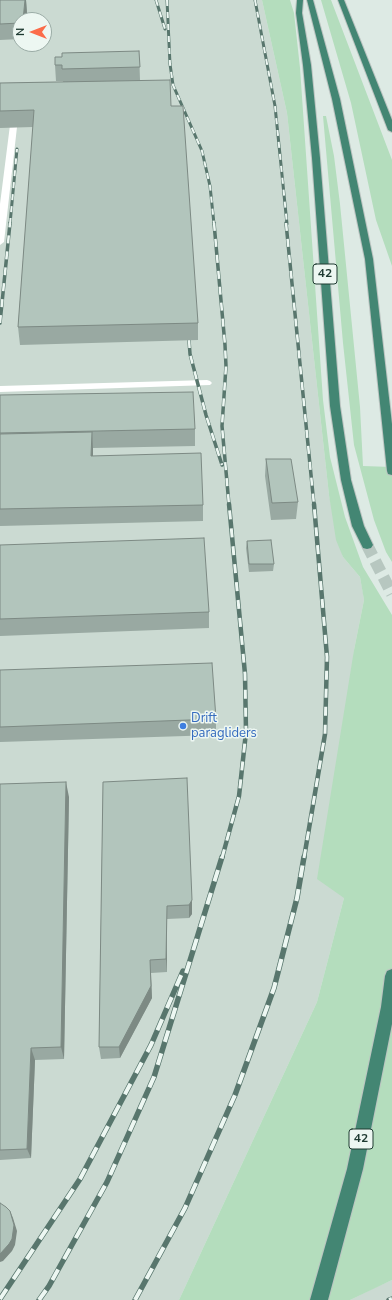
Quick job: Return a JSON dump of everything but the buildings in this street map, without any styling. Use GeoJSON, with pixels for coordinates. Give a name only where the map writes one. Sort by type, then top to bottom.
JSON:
{"type":"FeatureCollection","features":[{"type":"Feature","properties":{"kind":"highway","name":"42"},"geometry":{"type":"LineString","coordinates":[[300,0],[300,13],[307,65],[316,158],[335,406],[346,480],[358,526],[367,545]]}},
{"type":"Feature","properties":{"kind":"highway"},"geometry":{"type":"LineString","coordinates":[[310,0],[336,99],[369,259],[392,471]]}},
{"type":"Feature","properties":{"kind":"highway"},"geometry":{"type":"LineString","coordinates":[[341,0],[392,130]]}},
{"type":"Feature","properties":{"kind":"highway"},"geometry":{"type":"LineString","coordinates":[[374,84],[392,107]]}},
{"type":"Feature","properties":{"kind":"highway","name":"42"},"geometry":{"type":"LineString","coordinates":[[319,1300],[355,1169],[388,1007],[392,976]]}},
{"type":"Feature","properties":{"kind":"lane"},"geometry":{"type":"LineString","coordinates":[[0,242],[13,127]]}},
{"type":"Feature","properties":{"kind":"lane"},"geometry":{"type":"LineString","coordinates":[[0,389],[207,384]]}},
{"type":"Feature","properties":{"kind":"shaded area"},"geometry":{"type":"Polygon","coordinates":[[[0,0],[262,0],[287,113],[329,495],[343,557],[360,577],[364,600],[354,650],[344,898],[317,1002],[179,1300],[0,1300],[0,0]]]}},
{"type":"Feature","properties":{"kind":"shaded area"},"geometry":{"type":"Polygon","coordinates":[[[392,1280],[392,1300],[350,1300],[374,1288],[392,1280]]]}},
{"type":"Feature","properties":{"kind":"green space"},"geometry":{"type":"Polygon","coordinates":[[[262,0],[290,0],[294,13],[300,68],[323,400],[330,457],[345,517],[363,567],[392,615],[392,1280],[350,1300],[179,1300],[317,1002],[344,898],[317,879],[354,650],[364,600],[360,577],[343,557],[336,540],[329,495],[287,113],[262,0]]]}},
{"type":"Feature","properties":{"kind":"green space"},"geometry":{"type":"Polygon","coordinates":[[[321,0],[331,0],[392,160],[392,266],[376,220],[351,103],[321,0]]]}},
{"type":"Feature","properties":{"kind":"green space"},"geometry":{"type":"Polygon","coordinates":[[[323,116],[326,116],[334,156],[340,204],[360,407],[363,466],[392,467],[392,562],[386,552],[374,520],[354,445],[343,343],[323,116]]]}},
{"type":"Feature","properties":{"kind":"tunnel"},"geometry":{"type":"LineString","coordinates":[[367,545],[392,594]]}},
{"type":"Feature","properties":{"kind":"railway"},"geometry":{"type":"LineString","coordinates":[[156,0],[165,29]]}},
{"type":"Feature","properties":{"kind":"railway"},"geometry":{"type":"LineString","coordinates":[[167,0],[170,64],[173,85],[202,151],[210,186],[214,224]]}},
{"type":"Feature","properties":{"kind":"railway"},"geometry":{"type":"LineString","coordinates":[[255,0],[275,106],[287,224]]}},
{"type":"Feature","properties":{"kind":"railway"},"geometry":{"type":"LineString","coordinates":[[10,224],[17,149]]}},
{"type":"Feature","properties":{"kind":"railway"},"geometry":{"type":"LineString","coordinates":[[0,323],[10,223]]}},
{"type":"Feature","properties":{"kind":"railway"},"geometry":{"type":"LineString","coordinates":[[214,223],[225,345],[226,366],[222,426],[229,505]]}},
{"type":"Feature","properties":{"kind":"railway"},"geometry":{"type":"LineString","coordinates":[[286,223],[314,505]]}},
{"type":"Feature","properties":{"kind":"railway"},"geometry":{"type":"LineString","coordinates":[[189,340],[190,354],[206,415],[222,465]]}},
{"type":"Feature","properties":{"kind":"railway"},"geometry":{"type":"LineString","coordinates":[[222,858],[239,796],[246,732],[245,674],[229,504]]}},
{"type":"Feature","properties":{"kind":"railway"},"geometry":{"type":"LineString","coordinates":[[304,858],[325,734],[327,657],[314,504]]}},
{"type":"Feature","properties":{"kind":"railway"},"geometry":{"type":"LineString","coordinates":[[39,1300],[49,1286],[107,1182],[154,1077],[222,857]]}},
{"type":"Feature","properties":{"kind":"railway"},"geometry":{"type":"LineString","coordinates":[[135,1300],[185,1208],[235,1095],[274,988],[297,898],[304,857]]}},
{"type":"Feature","properties":{"kind":"railway"},"geometry":{"type":"LineString","coordinates":[[0,1299],[80,1179],[151,1045],[183,971]]}},
{"type":"Feature","properties":{"kind":"place","name":"Drift paragliders"},"geometry":{"type":"Point","coordinates":[183,726]}}]}
